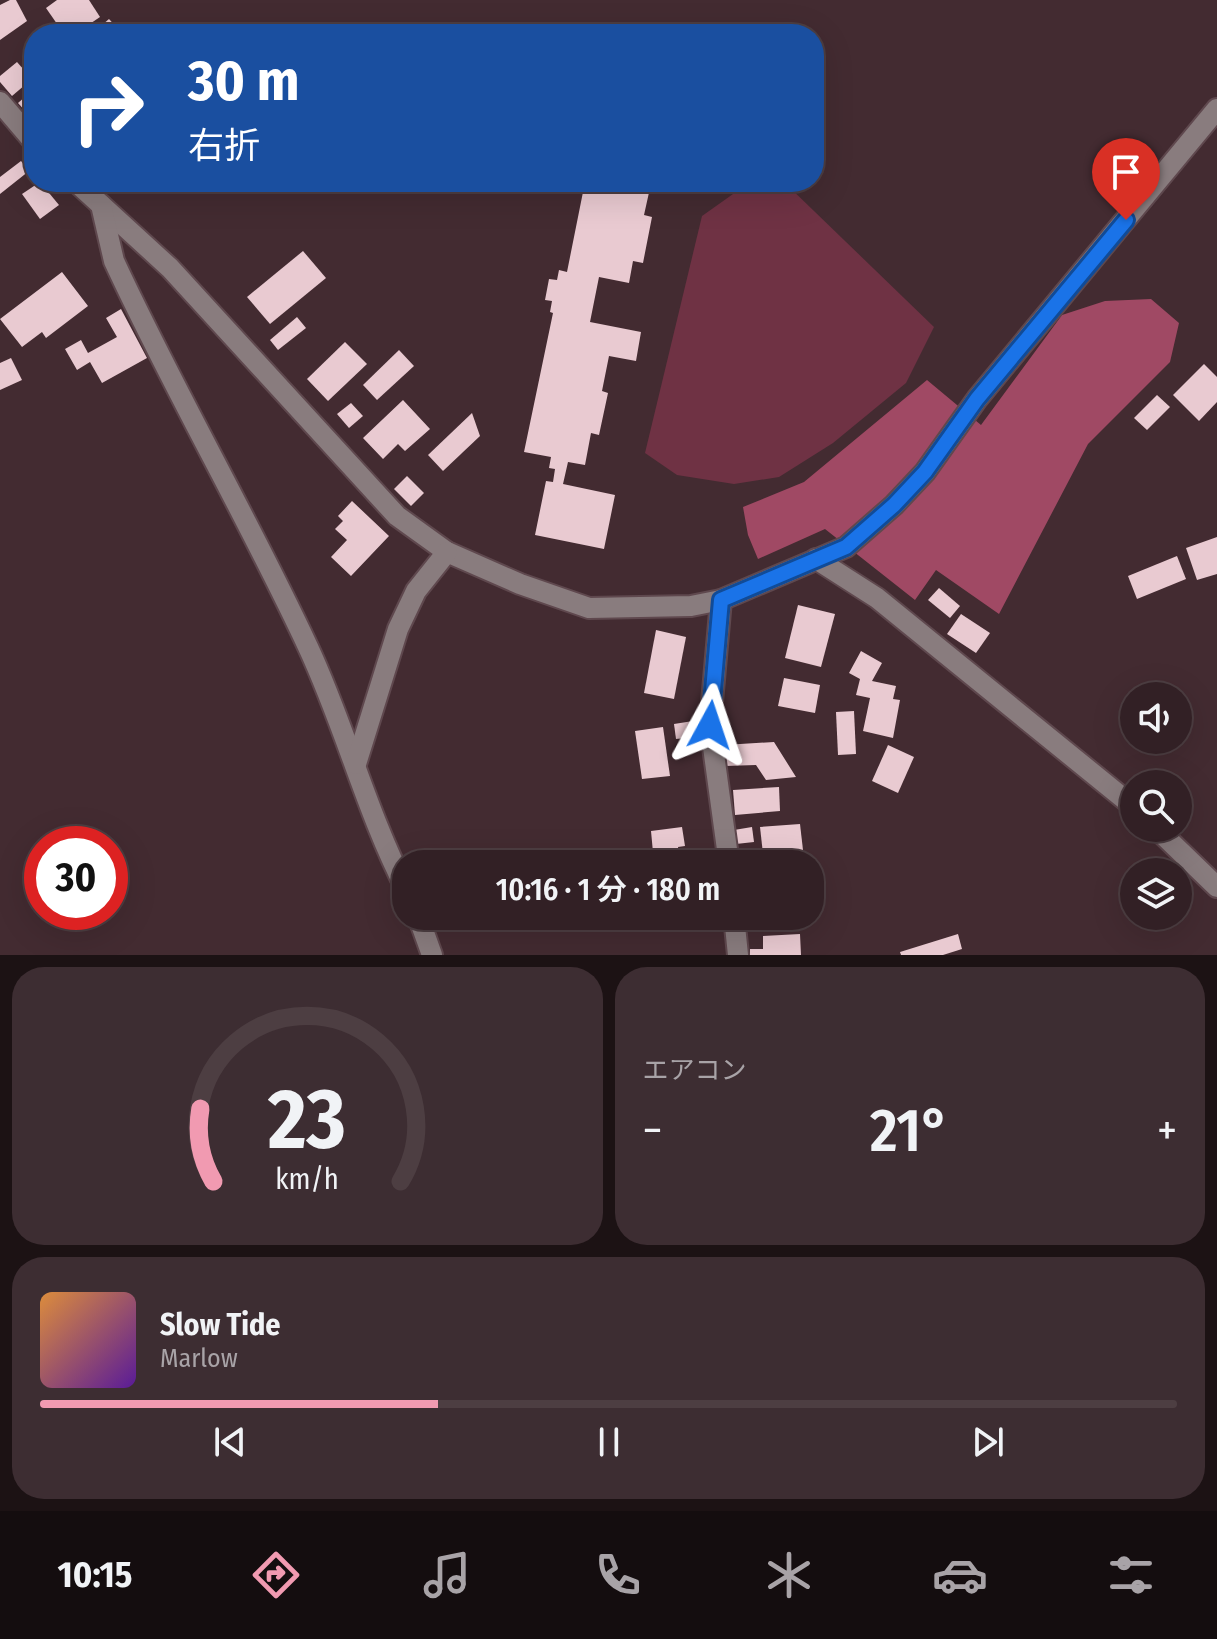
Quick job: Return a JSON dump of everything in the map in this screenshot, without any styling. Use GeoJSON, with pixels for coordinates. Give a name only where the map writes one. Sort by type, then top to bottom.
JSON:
{"type":"FeatureCollection","features":[{"type":"Feature","properties":{"kind":"street"},"geometry":{"type":"LineString","coordinates":[[0,102],[24,130]]}},
{"type":"Feature","properties":{"kind":"street"},"geometry":{"type":"LineString","coordinates":[[87,192],[201,301],[397,516],[447,552],[520,584],[589,608],[691,606],[721,600],[846,547],[894,505],[925,472],[977,399],[1217,109]]}},
{"type":"Feature","properties":{"kind":"street"},"geometry":{"type":"LineString","coordinates":[[101,205],[109,247],[125,285],[308,647],[392,862]]}},
{"type":"Feature","properties":{"kind":"street"},"geometry":{"type":"LineString","coordinates":[[356,764],[398,629],[416,591],[447,552]]}},
{"type":"Feature","properties":{"kind":"street"},"geometry":{"type":"LineString","coordinates":[[816,559],[877,598],[1120,796]]}},
{"type":"Feature","properties":{"kind":"street"},"geometry":{"type":"LineString","coordinates":[[721,600],[710,725],[727,850]]}},
{"type":"Feature","properties":{"kind":"street"},"geometry":{"type":"LineString","coordinates":[[1170,842],[1217,887]]}},
{"type":"Feature","properties":{"kind":"street"},"geometry":{"type":"LineString","coordinates":[[423,930],[432,955]]}},
{"type":"Feature","properties":{"kind":"street"},"geometry":{"type":"LineString","coordinates":[[735,930],[738,955]]}},
{"type":"Feature","properties":{"kind":"shaded area"},"geometry":{"type":"Polygon","coordinates":[[[736,192],[794,192],[934,327],[906,383],[833,443],[779,477],[734,484],[677,475],[645,453],[702,216],[736,192]]]}},
{"type":"Feature","properties":{"kind":"shaded area"},"geometry":{"type":"Polygon","coordinates":[[[1151,299],[1179,323],[1170,362],[1088,444],[999,614],[936,570],[915,600],[825,529],[758,559],[748,535],[743,507],[804,482],[927,380],[981,425],[1062,315],[1105,301],[1151,299]]]}},
{"type":"Feature","properties":{"kind":"building"},"geometry":{"type":"Polygon","coordinates":[[[16,0],[27,21],[0,40],[0,5],[16,0]]]}},
{"type":"Feature","properties":{"kind":"building"},"geometry":{"type":"Polygon","coordinates":[[[57,0],[89,0],[100,17],[90,24],[57,24],[46,8],[57,0]]]}},
{"type":"Feature","properties":{"kind":"building"},"geometry":{"type":"Polygon","coordinates":[[[17,62],[24,70],[24,86],[12,96],[0,82],[0,76],[17,62]]]}},
{"type":"Feature","properties":{"kind":"building"},"geometry":{"type":"Polygon","coordinates":[[[21,161],[24,165],[24,175],[0,194],[0,177],[21,161]]]}},
{"type":"Feature","properties":{"kind":"building"},"geometry":{"type":"Polygon","coordinates":[[[48,192],[59,205],[40,219],[22,194],[48,192]]]}},
{"type":"Feature","properties":{"kind":"building"},"geometry":{"type":"Polygon","coordinates":[[[583,192],[649,192],[644,215],[652,217],[643,263],[633,261],[629,283],[599,277],[590,322],[641,332],[636,361],[609,356],[602,391],[608,393],[599,435],[591,433],[585,465],[568,462],[563,484],[615,495],[604,549],[535,535],[546,481],[553,482],[555,469],[549,468],[551,457],[524,452],[553,313],[550,312],[552,301],[545,300],[549,279],[557,280],[559,270],[567,272],[583,192]]]}},
{"type":"Feature","properties":{"kind":"building"},"geometry":{"type":"Polygon","coordinates":[[[303,251],[326,278],[270,324],[247,297],[303,251]]]}},
{"type":"Feature","properties":{"kind":"building"},"geometry":{"type":"Polygon","coordinates":[[[62,272],[88,306],[46,338],[42,332],[22,347],[0,319],[62,272]]]}},
{"type":"Feature","properties":{"kind":"building"},"geometry":{"type":"Polygon","coordinates":[[[121,309],[147,358],[102,383],[90,362],[77,370],[65,349],[81,340],[88,353],[117,337],[106,318],[121,309]]]}},
{"type":"Feature","properties":{"kind":"building"},"geometry":{"type":"Polygon","coordinates":[[[297,317],[306,328],[278,350],[270,340],[297,317]]]}},
{"type":"Feature","properties":{"kind":"building"},"geometry":{"type":"Polygon","coordinates":[[[345,342],[367,364],[328,401],[307,379],[345,342]]]}},
{"type":"Feature","properties":{"kind":"building"},"geometry":{"type":"Polygon","coordinates":[[[399,350],[414,366],[377,400],[363,385],[399,350]]]}},
{"type":"Feature","properties":{"kind":"building"},"geometry":{"type":"Polygon","coordinates":[[[11,358],[22,380],[0,390],[0,363],[11,358]]]}},
{"type":"Feature","properties":{"kind":"building"},"geometry":{"type":"Polygon","coordinates":[[[1204,364],[1217,377],[1217,402],[1199,421],[1173,395],[1204,364]]]}},
{"type":"Feature","properties":{"kind":"building"},"geometry":{"type":"Polygon","coordinates":[[[1157,395],[1170,407],[1147,430],[1134,418],[1157,395]]]}},
{"type":"Feature","properties":{"kind":"building"},"geometry":{"type":"Polygon","coordinates":[[[403,400],[430,429],[405,451],[398,444],[383,459],[363,438],[403,400]]]}},
{"type":"Feature","properties":{"kind":"building"},"geometry":{"type":"Polygon","coordinates":[[[351,403],[363,416],[349,428],[337,414],[351,403]]]}},
{"type":"Feature","properties":{"kind":"building"},"geometry":{"type":"Polygon","coordinates":[[[472,413],[480,436],[443,471],[428,455],[472,413]]]}},
{"type":"Feature","properties":{"kind":"building"},"geometry":{"type":"Polygon","coordinates":[[[407,476],[424,493],[411,506],[394,489],[407,476]]]}},
{"type":"Feature","properties":{"kind":"building"},"geometry":{"type":"Polygon","coordinates":[[[352,501],[389,536],[351,576],[331,557],[347,540],[335,529],[343,521],[338,516],[352,501]]]}},
{"type":"Feature","properties":{"kind":"building"},"geometry":{"type":"Polygon","coordinates":[[[1217,537],[1217,574],[1197,580],[1186,548],[1217,537]]]}},
{"type":"Feature","properties":{"kind":"building"},"geometry":{"type":"Polygon","coordinates":[[[1177,556],[1186,579],[1137,599],[1128,576],[1177,556]]]}},
{"type":"Feature","properties":{"kind":"building"},"geometry":{"type":"Polygon","coordinates":[[[939,588],[960,606],[950,618],[928,600],[939,588]]]}},
{"type":"Feature","properties":{"kind":"building"},"geometry":{"type":"Polygon","coordinates":[[[798,605],[835,614],[821,667],[785,658],[798,605]]]}},
{"type":"Feature","properties":{"kind":"building"},"geometry":{"type":"Polygon","coordinates":[[[961,614],[990,633],[976,653],[947,634],[961,614]]]}},
{"type":"Feature","properties":{"kind":"building"},"geometry":{"type":"Polygon","coordinates":[[[656,630],[686,637],[674,699],[644,693],[656,630]]]}},
{"type":"Feature","properties":{"kind":"building"},"geometry":{"type":"Polygon","coordinates":[[[861,651],[882,663],[872,681],[896,686],[893,699],[900,700],[893,738],[863,731],[870,698],[856,695],[860,679],[849,673],[861,651]]]}},
{"type":"Feature","properties":{"kind":"building"},"geometry":{"type":"Polygon","coordinates":[[[784,678],[820,685],[815,713],[778,706],[784,678]]]}},
{"type":"Feature","properties":{"kind":"building"},"geometry":{"type":"Polygon","coordinates":[[[854,711],[856,754],[838,755],[836,712],[854,711]]]}},
{"type":"Feature","properties":{"kind":"building"},"geometry":{"type":"Polygon","coordinates":[[[693,721],[695,737],[676,739],[674,724],[693,721]]]}},
{"type":"Feature","properties":{"kind":"building"},"geometry":{"type":"Polygon","coordinates":[[[663,727],[670,776],[642,779],[635,731],[663,727]]]}},
{"type":"Feature","properties":{"kind":"building"},"geometry":{"type":"Polygon","coordinates":[[[774,742],[796,777],[766,780],[756,765],[725,766],[724,745],[774,742]]]}},
{"type":"Feature","properties":{"kind":"building"},"geometry":{"type":"Polygon","coordinates":[[[888,745],[914,757],[898,793],[872,781],[888,745]]]}},
{"type":"Feature","properties":{"kind":"building"},"geometry":{"type":"Polygon","coordinates":[[[779,787],[780,811],[735,815],[733,790],[779,787]]]}},
{"type":"Feature","properties":{"kind":"building"},"geometry":{"type":"Polygon","coordinates":[[[800,824],[803,850],[763,850],[760,827],[800,824]]]}},
{"type":"Feature","properties":{"kind":"building"},"geometry":{"type":"Polygon","coordinates":[[[682,827],[685,846],[678,847],[678,850],[653,850],[651,831],[682,827]]]}},
{"type":"Feature","properties":{"kind":"building"},"geometry":{"type":"Polygon","coordinates":[[[752,827],[754,842],[736,844],[734,830],[752,827]]]}},
{"type":"Feature","properties":{"kind":"building"},"geometry":{"type":"Polygon","coordinates":[[[800,934],[801,955],[750,955],[750,949],[763,949],[763,936],[800,934]]]}},
{"type":"Feature","properties":{"kind":"building"},"geometry":{"type":"Polygon","coordinates":[[[958,934],[962,949],[943,955],[901,955],[900,952],[958,934]]]}},
{"type":"Feature","properties":{"kind":"route"},"geometry":{"type":"LineString","coordinates":[[710,725],[721,600],[846,547],[894,505],[925,472],[977,399],[1126,220]]}}]}
